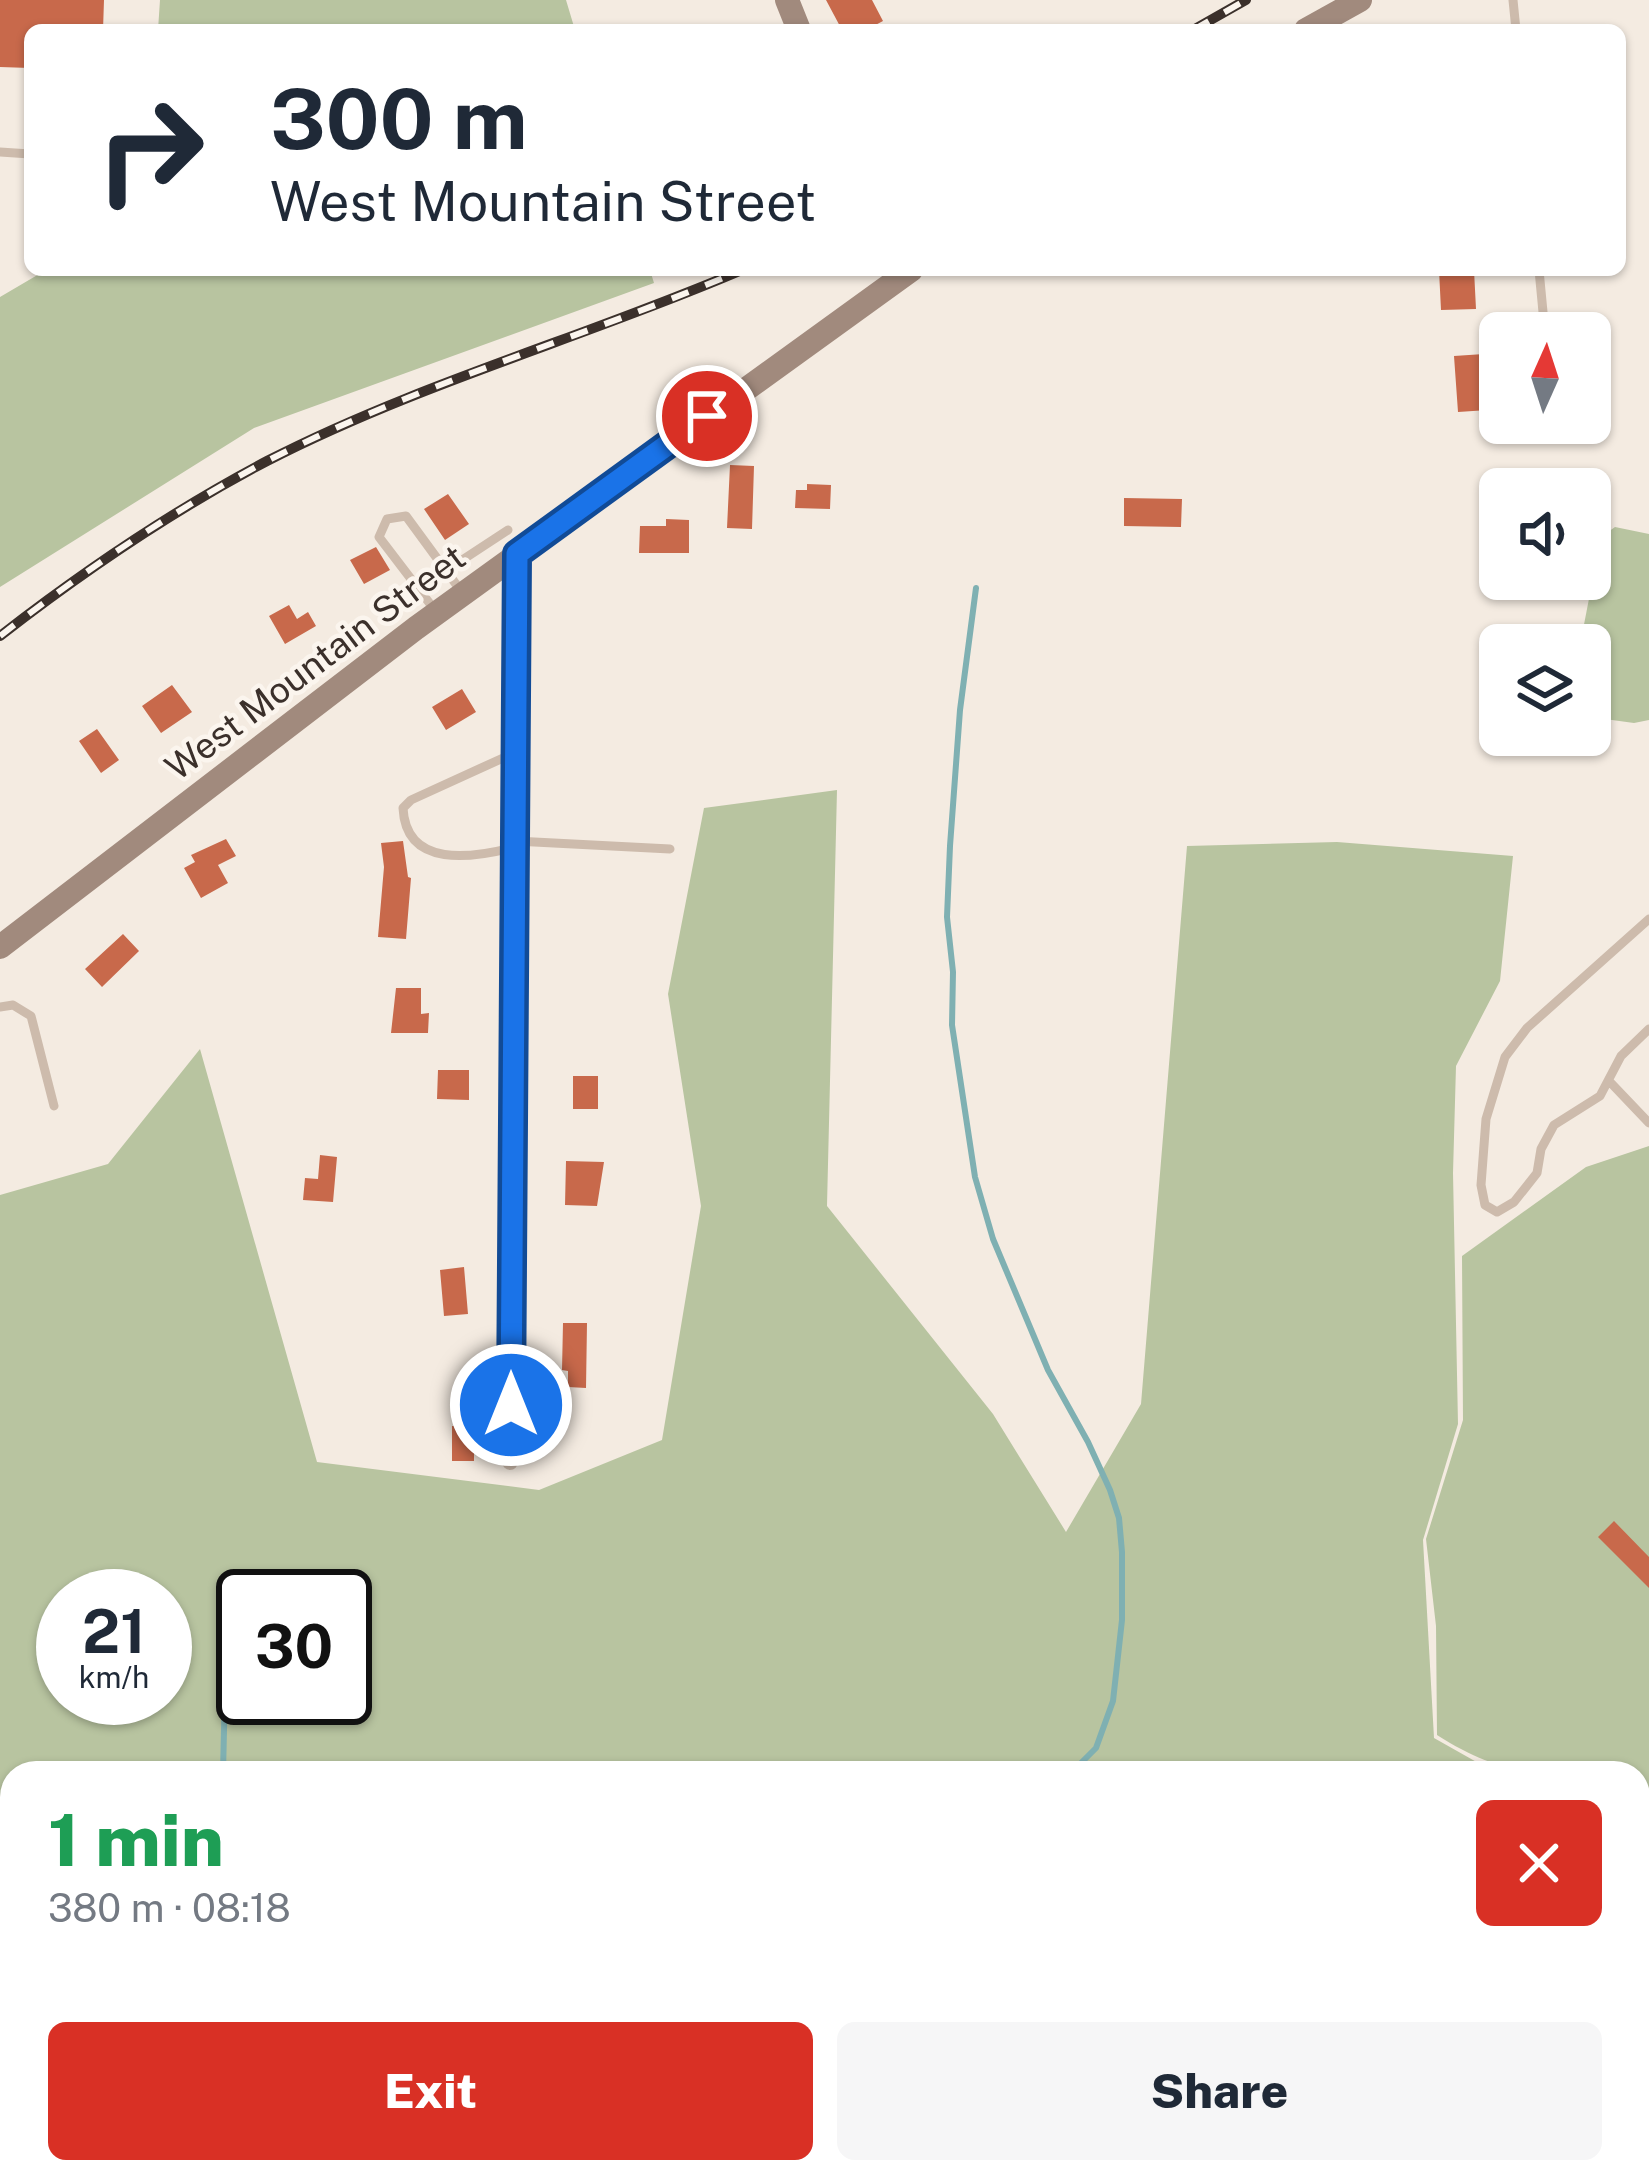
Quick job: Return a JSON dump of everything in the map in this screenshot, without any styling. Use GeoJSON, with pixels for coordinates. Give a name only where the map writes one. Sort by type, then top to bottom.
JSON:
{"type":"FeatureCollection","features":[{"type":"Feature","properties":{"kind":"main road"},"geometry":{"type":"LineString","coordinates":[[1317,24],[1360,0]]}},
{"type":"Feature","properties":{"kind":"main road","name":"West Mountain Street"},"geometry":{"type":"LineString","coordinates":[[0,947],[437,613],[897,276]]}},
{"type":"Feature","properties":{"kind":"street"},"geometry":{"type":"LineString","coordinates":[[510,1462],[517,554]]}},
{"type":"Feature","properties":{"kind":"lane"},"geometry":{"type":"LineString","coordinates":[[1540,276],[1543,312]]}},
{"type":"Feature","properties":{"kind":"lane"},"geometry":{"type":"LineString","coordinates":[[437,613],[379,537],[382,525],[393,516],[406,516],[463,594]]}},
{"type":"Feature","properties":{"kind":"lane"},"geometry":{"type":"LineString","coordinates":[[447,570],[508,530]]}},
{"type":"Feature","properties":{"kind":"lane"},"geometry":{"type":"LineString","coordinates":[[515,752],[411,800],[404,808],[406,827],[414,840],[436,854],[476,856],[515,844],[670,849]]}},
{"type":"Feature","properties":{"kind":"lane"},"geometry":{"type":"LineString","coordinates":[[1649,919],[1527,1028],[1505,1057],[1486,1119],[1481,1186],[1485,1205],[1497,1212],[1514,1202],[1537,1173],[1541,1149],[1554,1125],[1600,1096],[1621,1056],[1649,1029]]}},
{"type":"Feature","properties":{"kind":"lane"},"geometry":{"type":"LineString","coordinates":[[0,1007],[13,1005],[31,1016],[54,1106]]}},
{"type":"Feature","properties":{"kind":"lane"},"geometry":{"type":"LineString","coordinates":[[1610,1082],[1649,1123]]}},
{"type":"Feature","properties":{"kind":"green space"},"geometry":{"type":"Polygon","coordinates":[[[160,0],[566,0],[573,24],[158,24],[160,0]]]}},
{"type":"Feature","properties":{"kind":"green space"},"geometry":{"type":"Polygon","coordinates":[[[36,276],[652,276],[654,283],[254,428],[0,587],[0,297],[36,276]]]}},
{"type":"Feature","properties":{"kind":"green space"},"geometry":{"type":"Polygon","coordinates":[[[1611,530],[1649,534],[1649,720],[1634,723],[1611,720],[1611,624],[1584,624],[1589,600],[1611,600],[1611,530]]]}},
{"type":"Feature","properties":{"kind":"green space"},"geometry":{"type":"Polygon","coordinates":[[[837,790],[827,1206],[993,1414],[1066,1532],[1141,1404],[1187,846],[1337,842],[1513,856],[1500,981],[1456,1066],[1458,1424],[1423,1540],[1434,1738],[1475,1761],[0,1761],[0,1195],[108,1164],[200,1049],[317,1462],[539,1490],[662,1440],[701,1206],[668,994],[704,808],[837,790]]]}},
{"type":"Feature","properties":{"kind":"green space"},"geometry":{"type":"Polygon","coordinates":[[[1649,1146],[1649,1761],[1488,1761],[1437,1735],[1436,1626],[1426,1539],[1463,1420],[1462,1256],[1586,1167],[1649,1146]]]}},
{"type":"Feature","properties":{"kind":"building"},"geometry":{"type":"Polygon","coordinates":[[[0,0],[104,0],[103,24],[24,24],[24,68],[0,67],[0,0]]]}},
{"type":"Feature","properties":{"kind":"building"},"geometry":{"type":"Polygon","coordinates":[[[826,0],[872,0],[883,21],[877,24],[839,24],[826,0]]]}},
{"type":"Feature","properties":{"kind":"building"},"geometry":{"type":"Polygon","coordinates":[[[1439,276],[1474,276],[1476,309],[1441,310],[1439,276]]]}},
{"type":"Feature","properties":{"kind":"building"},"geometry":{"type":"Polygon","coordinates":[[[1479,354],[1479,411],[1458,412],[1454,356],[1479,354]]]}},
{"type":"Feature","properties":{"kind":"building"},"geometry":{"type":"Polygon","coordinates":[[[730,465],[754,466],[752,529],[727,528],[730,465]]]}},
{"type":"Feature","properties":{"kind":"building"},"geometry":{"type":"Polygon","coordinates":[[[807,484],[831,485],[830,509],[795,508],[796,490],[807,490],[807,484]]]}},
{"type":"Feature","properties":{"kind":"building"},"geometry":{"type":"Polygon","coordinates":[[[448,494],[469,524],[445,540],[424,509],[448,494]]]}},
{"type":"Feature","properties":{"kind":"building"},"geometry":{"type":"Polygon","coordinates":[[[1124,498],[1182,499],[1181,527],[1124,526],[1124,498]]]}},
{"type":"Feature","properties":{"kind":"building"},"geometry":{"type":"Polygon","coordinates":[[[666,519],[689,520],[689,553],[639,553],[640,526],[666,526],[666,519]]]}},
{"type":"Feature","properties":{"kind":"building"},"geometry":{"type":"Polygon","coordinates":[[[376,547],[390,570],[364,584],[350,560],[376,547]]]}},
{"type":"Feature","properties":{"kind":"building"},"geometry":{"type":"Polygon","coordinates":[[[289,605],[297,619],[308,612],[316,626],[285,644],[269,616],[289,605]]]}},
{"type":"Feature","properties":{"kind":"building"},"geometry":{"type":"Polygon","coordinates":[[[172,685],[192,712],[161,733],[142,706],[172,685]]]}},
{"type":"Feature","properties":{"kind":"building"},"geometry":{"type":"Polygon","coordinates":[[[462,689],[476,712],[446,730],[432,707],[462,689]]]}},
{"type":"Feature","properties":{"kind":"building"},"geometry":{"type":"Polygon","coordinates":[[[97,729],[119,760],[101,773],[79,741],[97,729]]]}},
{"type":"Feature","properties":{"kind":"building"},"geometry":{"type":"Polygon","coordinates":[[[226,839],[236,856],[218,865],[228,883],[201,898],[184,868],[195,862],[191,855],[226,839]]]}},
{"type":"Feature","properties":{"kind":"building"},"geometry":{"type":"Polygon","coordinates":[[[403,841],[411,878],[406,939],[378,937],[384,867],[381,843],[403,841]]]}},
{"type":"Feature","properties":{"kind":"building"},"geometry":{"type":"Polygon","coordinates":[[[123,934],[139,951],[102,987],[85,969],[123,934]]]}},
{"type":"Feature","properties":{"kind":"building"},"geometry":{"type":"Polygon","coordinates":[[[396,988],[421,988],[421,1014],[429,1013],[428,1033],[391,1033],[396,988]]]}},
{"type":"Feature","properties":{"kind":"building"},"geometry":{"type":"Polygon","coordinates":[[[438,1070],[469,1070],[469,1100],[437,1099],[438,1070]]]}},
{"type":"Feature","properties":{"kind":"building"},"geometry":{"type":"Polygon","coordinates":[[[573,1076],[598,1076],[598,1109],[573,1109],[573,1076]]]}},
{"type":"Feature","properties":{"kind":"building"},"geometry":{"type":"Polygon","coordinates":[[[320,1155],[337,1157],[333,1202],[303,1200],[305,1178],[318,1179],[320,1155]]]}},
{"type":"Feature","properties":{"kind":"building"},"geometry":{"type":"Polygon","coordinates":[[[566,1161],[604,1162],[597,1206],[565,1205],[566,1161]]]}},
{"type":"Feature","properties":{"kind":"building"},"geometry":{"type":"Polygon","coordinates":[[[464,1267],[468,1314],[444,1316],[440,1270],[464,1267]]]}},
{"type":"Feature","properties":{"kind":"building"},"geometry":{"type":"Polygon","coordinates":[[[563,1323],[587,1323],[586,1388],[568,1387],[568,1371],[562,1370],[563,1323]]]}},
{"type":"Feature","properties":{"kind":"building"},"geometry":{"type":"Polygon","coordinates":[[[452,1426],[474,1426],[474,1461],[452,1461],[452,1426]]]}},
{"type":"Feature","properties":{"kind":"building"},"geometry":{"type":"Polygon","coordinates":[[[1614,1521],[1649,1557],[1649,1588],[1598,1537],[1614,1521]]]}},
{"type":"Feature","properties":{"kind":"waterway"},"geometry":{"type":"LineString","coordinates":[[976,588],[960,710],[950,846],[947,917],[952,1025],[975,1177],[993,1239],[1048,1370],[1088,1442],[1119,1518],[1122,1620],[1113,1701],[1096,1748],[1083,1761]]}},
{"type":"Feature","properties":{"kind":"waterway"},"geometry":{"type":"LineString","coordinates":[[223,1761],[224,1725]]}},
{"type":"Feature","properties":{"kind":"railway"},"geometry":{"type":"LineString","coordinates":[[1204,24],[1246,0]]}},
{"type":"Feature","properties":{"kind":"railway"},"geometry":{"type":"LineString","coordinates":[[0,636],[130,542],[267,461],[383,408],[727,276]]}},
{"type":"Feature","properties":{"kind":"route"},"geometry":{"type":"LineString","coordinates":[[511,1405],[517,554],[707,416]]}}]}
